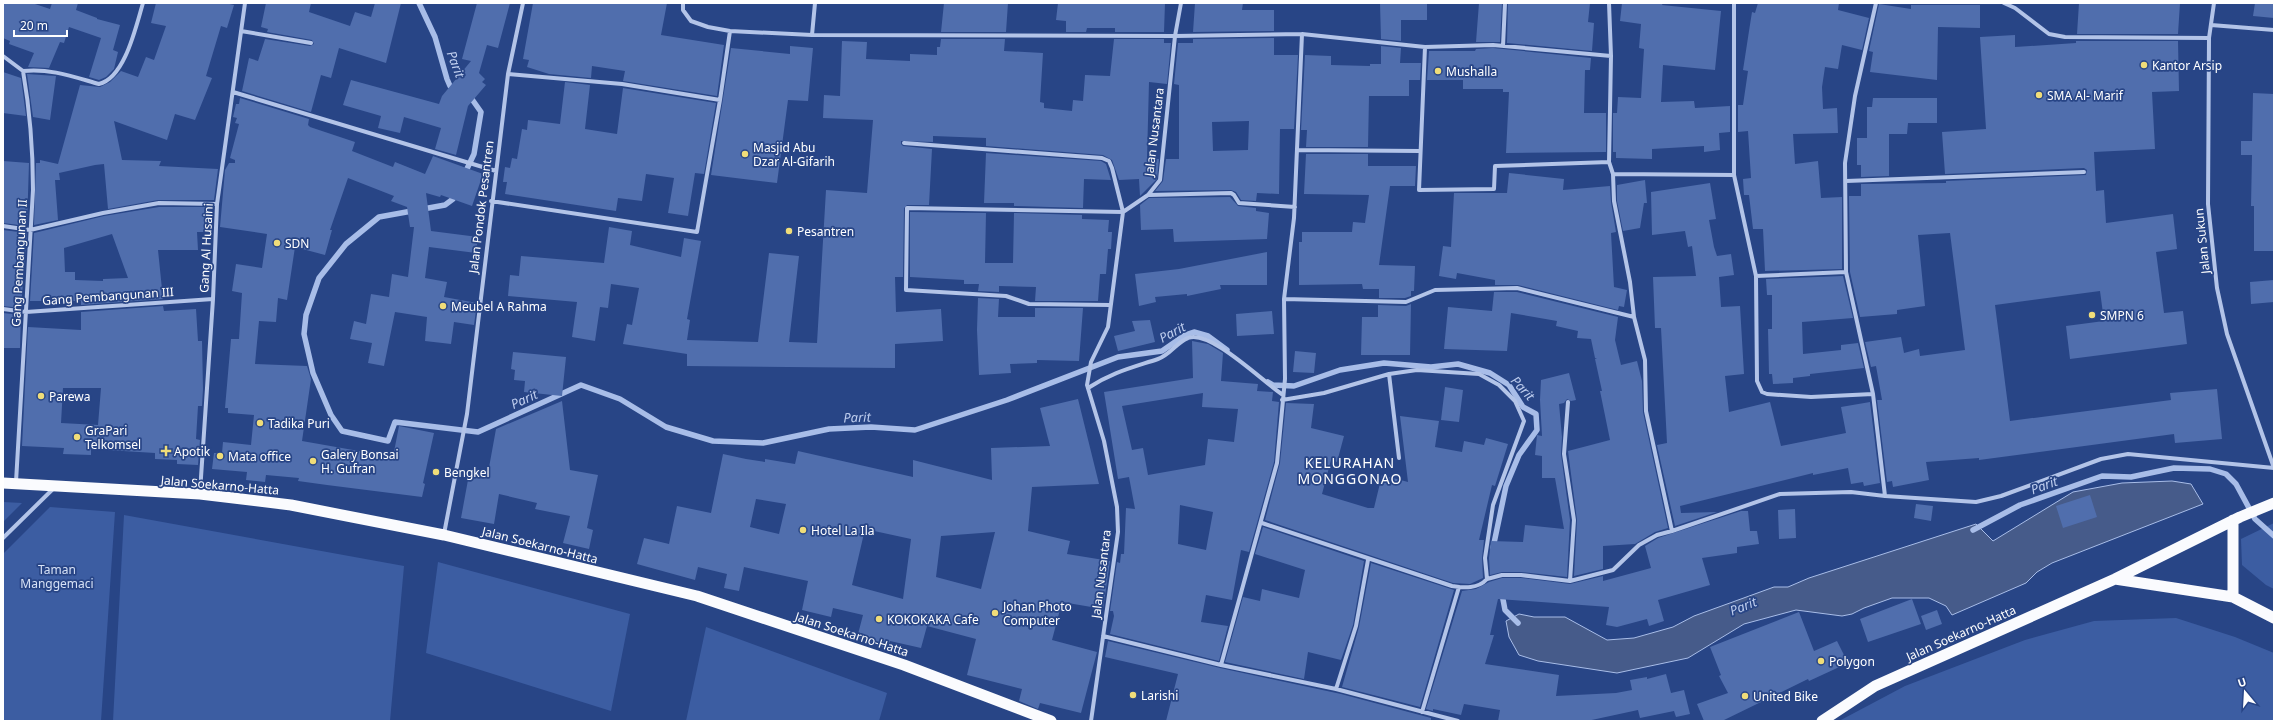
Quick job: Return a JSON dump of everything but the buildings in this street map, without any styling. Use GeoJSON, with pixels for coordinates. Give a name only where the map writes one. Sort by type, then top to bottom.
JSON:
{"type":"FeatureCollection","features":[{"type":"Feature","properties":{"kind":"highway","name":"Jalan Soekarno-Hatta"},"geometry":{"type":"LineString","coordinates":[[3,483],[200,494],[292,505],[444,535],[697,596],[904,665],[1051,721]]}},
{"type":"Feature","properties":{"kind":"highway","name":"Jalan Soekarno-Hatta"},"geometry":{"type":"LineString","coordinates":[[1822,721],[1875,686],[2115,578],[2236,519],[2271,504]]}},
{"type":"Feature","properties":{"kind":"highway"},"geometry":{"type":"LineString","coordinates":[[2233,597],[2236,519]]}},
{"type":"Feature","properties":{"kind":"highway"},"geometry":{"type":"LineString","coordinates":[[2115,578],[2233,597],[2274,618]]}},
{"type":"Feature","properties":{"kind":"street"},"geometry":{"type":"LineString","coordinates":[[3,56],[23,71],[38,69],[54,71],[99,84],[111,79],[121,67],[143,3]]}},
{"type":"Feature","properties":{"kind":"street","name":"Gang Al Husaini"},"geometry":{"type":"LineString","coordinates":[[200,494],[213,299],[217,204],[245,3]]}},
{"type":"Feature","properties":{"kind":"street","name":"Jalan Pondok Pesantren"},"geometry":{"type":"LineString","coordinates":[[444,535],[467,414],[491,201],[508,74],[523,3]]}},
{"type":"Feature","properties":{"kind":"street"},"geometry":{"type":"LineString","coordinates":[[683,3],[683,10],[691,21],[708,27],[730,31],[812,35],[1175,36],[1302,34],[1425,47],[1503,46],[1611,56]]}},
{"type":"Feature","properties":{"kind":"street"},"geometry":{"type":"LineString","coordinates":[[812,35],[815,3]]}},
{"type":"Feature","properties":{"kind":"street","name":"Jalan Nusantara"},"geometry":{"type":"LineString","coordinates":[[1123,212],[1148,195],[1160,180],[1175,36],[1182,3]]}},
{"type":"Feature","properties":{"kind":"street"},"geometry":{"type":"LineString","coordinates":[[1503,46],[1505,3]]}},
{"type":"Feature","properties":{"kind":"street"},"geometry":{"type":"LineString","coordinates":[[1609,3],[1611,56],[1609,162],[1613,174],[1614,201],[1630,282],[1634,317],[1645,360],[1646,411],[1672,531]]}},
{"type":"Feature","properties":{"kind":"street"},"geometry":{"type":"LineString","coordinates":[[1734,3],[1734,175],[1756,276],[1757,381],[1762,392],[1811,397],[1873,394]]}},
{"type":"Feature","properties":{"kind":"street"},"geometry":{"type":"LineString","coordinates":[[1876,3],[1856,96],[1845,163],[1846,272],[1873,394],[1885,496]]}},
{"type":"Feature","properties":{"kind":"street"},"geometry":{"type":"LineString","coordinates":[[2004,3],[2015,8],[2049,34],[2065,37],[2209,38]]}},
{"type":"Feature","properties":{"kind":"street","name":"Jalan Sukun"},"geometry":{"type":"LineString","coordinates":[[2214,3],[2209,38],[2208,204],[2217,288],[2227,334],[2274,468]]}},
{"type":"Feature","properties":{"kind":"street"},"geometry":{"type":"LineString","coordinates":[[2211,25],[2274,30]]}},
{"type":"Feature","properties":{"kind":"street"},"geometry":{"type":"LineString","coordinates":[[241,30],[311,43]]}},
{"type":"Feature","properties":{"kind":"street"},"geometry":{"type":"LineString","coordinates":[[491,201],[697,232],[720,100],[730,31]]}},
{"type":"Feature","properties":{"kind":"street"},"geometry":{"type":"LineString","coordinates":[[1221,665],[1262,523],[1277,463],[1285,379],[1284,299],[1295,207],[1302,34]]}},
{"type":"Feature","properties":{"kind":"street"},"geometry":{"type":"LineString","coordinates":[[1425,47],[1419,190],[1494,189],[1495,166],[1609,162]]}},
{"type":"Feature","properties":{"kind":"street","name":"Gang Pembangunan II"},"geometry":{"type":"LineString","coordinates":[[16,483],[33,157],[31,115],[23,71]]}},
{"type":"Feature","properties":{"kind":"street"},"geometry":{"type":"LineString","coordinates":[[508,74],[622,84],[720,100]]}},
{"type":"Feature","properties":{"kind":"street"},"geometry":{"type":"LineString","coordinates":[[233,92],[464,163],[496,171]]}},
{"type":"Feature","properties":{"kind":"street"},"geometry":{"type":"LineString","coordinates":[[904,143],[1102,158],[1109,161],[1123,212],[1108,327],[1091,362],[1087,386]]}},
{"type":"Feature","properties":{"kind":"street"},"geometry":{"type":"LineString","coordinates":[[1298,150],[1420,151]]}},
{"type":"Feature","properties":{"kind":"street"},"geometry":{"type":"LineString","coordinates":[[1846,181],[2084,172]]}},
{"type":"Feature","properties":{"kind":"street"},"geometry":{"type":"LineString","coordinates":[[1613,174],[1734,175]]}},
{"type":"Feature","properties":{"kind":"street"},"geometry":{"type":"LineString","coordinates":[[1148,195],[1231,193],[1239,203],[1295,207]]}},
{"type":"Feature","properties":{"kind":"street"},"geometry":{"type":"LineString","coordinates":[[3,226],[30,230],[103,212],[158,204],[217,204]]}},
{"type":"Feature","properties":{"kind":"street"},"geometry":{"type":"LineString","coordinates":[[1110,305],[1029,304],[1006,296],[906,290],[907,208],[1123,212]]}},
{"type":"Feature","properties":{"kind":"street"},"geometry":{"type":"LineString","coordinates":[[1756,276],[1846,272]]}},
{"type":"Feature","properties":{"kind":"street"},"geometry":{"type":"LineString","coordinates":[[1284,299],[1406,302],[1435,290],[1517,288],[1634,317]]}},
{"type":"Feature","properties":{"kind":"street","name":"Gang Pembangunan III"},"geometry":{"type":"LineString","coordinates":[[3,309],[26,312],[213,299]]}},
{"type":"Feature","properties":{"kind":"street"},"geometry":{"type":"LineString","coordinates":[[1087,386],[1118,371],[1160,358],[1188,338],[1197,336],[1212,341],[1283,394]]}},
{"type":"Feature","properties":{"kind":"street"},"geometry":{"type":"LineString","coordinates":[[1282,400],[1324,393],[1388,374],[1417,370],[1479,374],[1499,385],[1515,401],[1524,420],[1493,506],[1485,558],[1487,579]]}},
{"type":"Feature","properties":{"kind":"street"},"geometry":{"type":"LineString","coordinates":[[1388,374],[1399,458]]}},
{"type":"Feature","properties":{"kind":"street","name":"Jalan Nusantara"},"geometry":{"type":"LineString","coordinates":[[1087,386],[1104,441],[1117,514],[1118,532],[1091,721]]}},
{"type":"Feature","properties":{"kind":"street"},"geometry":{"type":"LineString","coordinates":[[1568,402],[1564,454],[1574,520],[1570,581]]}},
{"type":"Feature","properties":{"kind":"street"},"geometry":{"type":"LineString","coordinates":[[1262,523],[1368,560],[1459,587],[1467,588],[1478,585],[1487,579],[1502,575],[1521,575],[1570,581],[1613,570],[1639,545],[1657,535],[1780,494],[1851,492],[1885,496],[1976,502],[2001,496],[2101,459],[2128,454],[2274,468]]}},
{"type":"Feature","properties":{"kind":"street"},"geometry":{"type":"LineString","coordinates":[[3,538],[56,486]]}},
{"type":"Feature","properties":{"kind":"street"},"geometry":{"type":"LineString","coordinates":[[1336,689],[1356,626],[1368,560]]}},
{"type":"Feature","properties":{"kind":"street"},"geometry":{"type":"LineString","coordinates":[[1422,712],[1459,587]]}},
{"type":"Feature","properties":{"kind":"street"},"geometry":{"type":"LineString","coordinates":[[1103,636],[1221,665],[1336,689],[1458,721]]}},
{"type":"Feature","properties":{"kind":"green space"},"geometry":{"type":"Polygon","coordinates":[[[3,502],[22,503],[3,522],[3,502]]]}},
{"type":"Feature","properties":{"kind":"green space","name":"Taman Manggemaci"},"geometry":{"type":"Polygon","coordinates":[[[50,507],[115,512],[101,721],[3,721],[3,554],[50,507]]]}},
{"type":"Feature","properties":{"kind":"green space"},"geometry":{"type":"Polygon","coordinates":[[[124,515],[404,566],[390,721],[113,721],[124,515]]]}},
{"type":"Feature","properties":{"kind":"green space"},"geometry":{"type":"Polygon","coordinates":[[[2274,523],[2274,589],[2266,585],[2242,565],[2241,539],[2274,523]]]}},
{"type":"Feature","properties":{"kind":"green space"},"geometry":{"type":"Polygon","coordinates":[[[438,562],[630,614],[611,711],[426,653],[438,562]]]}},
{"type":"Feature","properties":{"kind":"green space"},"geometry":{"type":"Polygon","coordinates":[[[2176,618],[2235,637],[2274,653],[2274,721],[1839,721],[1905,686],[2025,640],[2094,621],[2176,618]]]}},
{"type":"Feature","properties":{"kind":"green space"},"geometry":{"type":"Polygon","coordinates":[[[706,627],[887,693],[879,721],[686,721],[706,627]]]}},
{"type":"Feature","properties":{"kind":"water"},"geometry":{"type":"Polygon","coordinates":[[[2172,481],[2191,484],[2203,504],[2052,563],[2037,572],[2026,583],[1952,615],[1946,606],[1929,598],[1892,598],[1852,614],[1842,616],[1796,610],[1744,624],[1688,658],[1617,673],[1538,661],[1519,655],[1509,637],[1506,621],[1519,614],[1534,617],[1565,617],[1607,640],[1634,638],[1673,627],[1694,616],[1774,587],[1788,587],[1809,578],[1976,524],[1993,541],[2073,492],[2122,483],[2172,481]]]}},
{"type":"Feature","properties":{"kind":"waterway","name":"Parit"},"geometry":{"type":"LineString","coordinates":[[419,3],[435,37],[450,86],[456,88]]}},
{"type":"Feature","properties":{"kind":"waterway","name":"Parit"},"geometry":{"type":"LineString","coordinates":[[465,173],[474,154],[481,112],[469,95]]}},
{"type":"Feature","properties":{"kind":"waterway","name":"Parit"},"geometry":{"type":"LineString","coordinates":[[455,194],[453,199],[445,205],[379,217],[346,244],[319,278],[306,315],[304,334],[313,373],[331,415],[342,431],[388,441],[395,422],[478,432],[581,385],[620,399],[666,427],[713,441],[763,443],[829,429],[871,427],[915,430],[1007,400],[1118,357],[1162,351],[1185,335],[1194,332],[1208,336],[1227,350]]}},
{"type":"Feature","properties":{"kind":"waterway","name":"Parit"},"geometry":{"type":"LineString","coordinates":[[1268,382],[1273,385],[1294,386],[1340,370],[1384,363],[1431,367],[1458,364],[1490,373],[1509,385],[1523,407],[1536,414],[1537,430],[1519,455],[1506,486],[1493,548]]}},
{"type":"Feature","properties":{"kind":"waterway","name":"Parit"},"geometry":{"type":"LineString","coordinates":[[1973,530],[2020,505],[2102,476],[2131,477],[2174,468],[2210,469],[2226,474],[2236,484],[2255,519],[2274,536]]}},
{"type":"Feature","properties":{"kind":"waterway","name":"Parit"},"geometry":{"type":"LineString","coordinates":[[1502,594],[1505,610],[1518,623]]}},
{"type":"Feature","properties":{"kind":"place","name":"Kantor Arsip"},"geometry":{"type":"Point","coordinates":[2144,65]}},
{"type":"Feature","properties":{"kind":"place","name":"Mushalla"},"geometry":{"type":"Point","coordinates":[1438,71]}},
{"type":"Feature","properties":{"kind":"place","name":"SMA Al- Marif"},"geometry":{"type":"Point","coordinates":[2039,95]}},
{"type":"Feature","properties":{"kind":"place","name":"Masjid Abu Dzar Al-Gifarih"},"geometry":{"type":"Point","coordinates":[745,154]}},
{"type":"Feature","properties":{"kind":"place","name":"Pesantren"},"geometry":{"type":"Point","coordinates":[789,231]}},
{"type":"Feature","properties":{"kind":"place","name":"SDN"},"geometry":{"type":"Point","coordinates":[277,243]}},
{"type":"Feature","properties":{"kind":"place","name":"Meubel A Rahma"},"geometry":{"type":"Point","coordinates":[443,306]}},
{"type":"Feature","properties":{"kind":"place","name":"SMPN 6"},"geometry":{"type":"Point","coordinates":[2092,315]}},
{"type":"Feature","properties":{"kind":"place","name":"Parewa"},"geometry":{"type":"Point","coordinates":[41,396]}},
{"type":"Feature","properties":{"kind":"place","name":"Tadika Puri"},"geometry":{"type":"Point","coordinates":[260,423]}},
{"type":"Feature","properties":{"kind":"place","name":"GraPari Telkomsel"},"geometry":{"type":"Point","coordinates":[77,437]}},
{"type":"Feature","properties":{"kind":"place","name":"Apotik"},"geometry":{"type":"Point","coordinates":[166,451]}},
{"type":"Feature","properties":{"kind":"place","name":"Mata office"},"geometry":{"type":"Point","coordinates":[220,456]}},
{"type":"Feature","properties":{"kind":"place","name":"Galery Bonsai H. Gufran"},"geometry":{"type":"Point","coordinates":[313,461]}},
{"type":"Feature","properties":{"kind":"place","name":"Bengkel"},"geometry":{"type":"Point","coordinates":[436,472]}},
{"type":"Feature","properties":{"kind":"place","name":"Hotel La Ila"},"geometry":{"type":"Point","coordinates":[803,530]}},
{"type":"Feature","properties":{"kind":"place","name":"Johan Photo Computer"},"geometry":{"type":"Point","coordinates":[995,613]}},
{"type":"Feature","properties":{"kind":"place","name":"KOKOKAKA Cafe"},"geometry":{"type":"Point","coordinates":[879,619]}},
{"type":"Feature","properties":{"kind":"place","name":"Polygon"},"geometry":{"type":"Point","coordinates":[1821,661]}},
{"type":"Feature","properties":{"kind":"place","name":"Larishi"},"geometry":{"type":"Point","coordinates":[1133,695]}},
{"type":"Feature","properties":{"kind":"place","name":"United Bike"},"geometry":{"type":"Point","coordinates":[1745,696]}},
{"type":"Feature","properties":{"kind":"district","name":"KELURAHAN MONGGONAO"},"geometry":{"type":"Point","coordinates":[1350,470]}}]}
